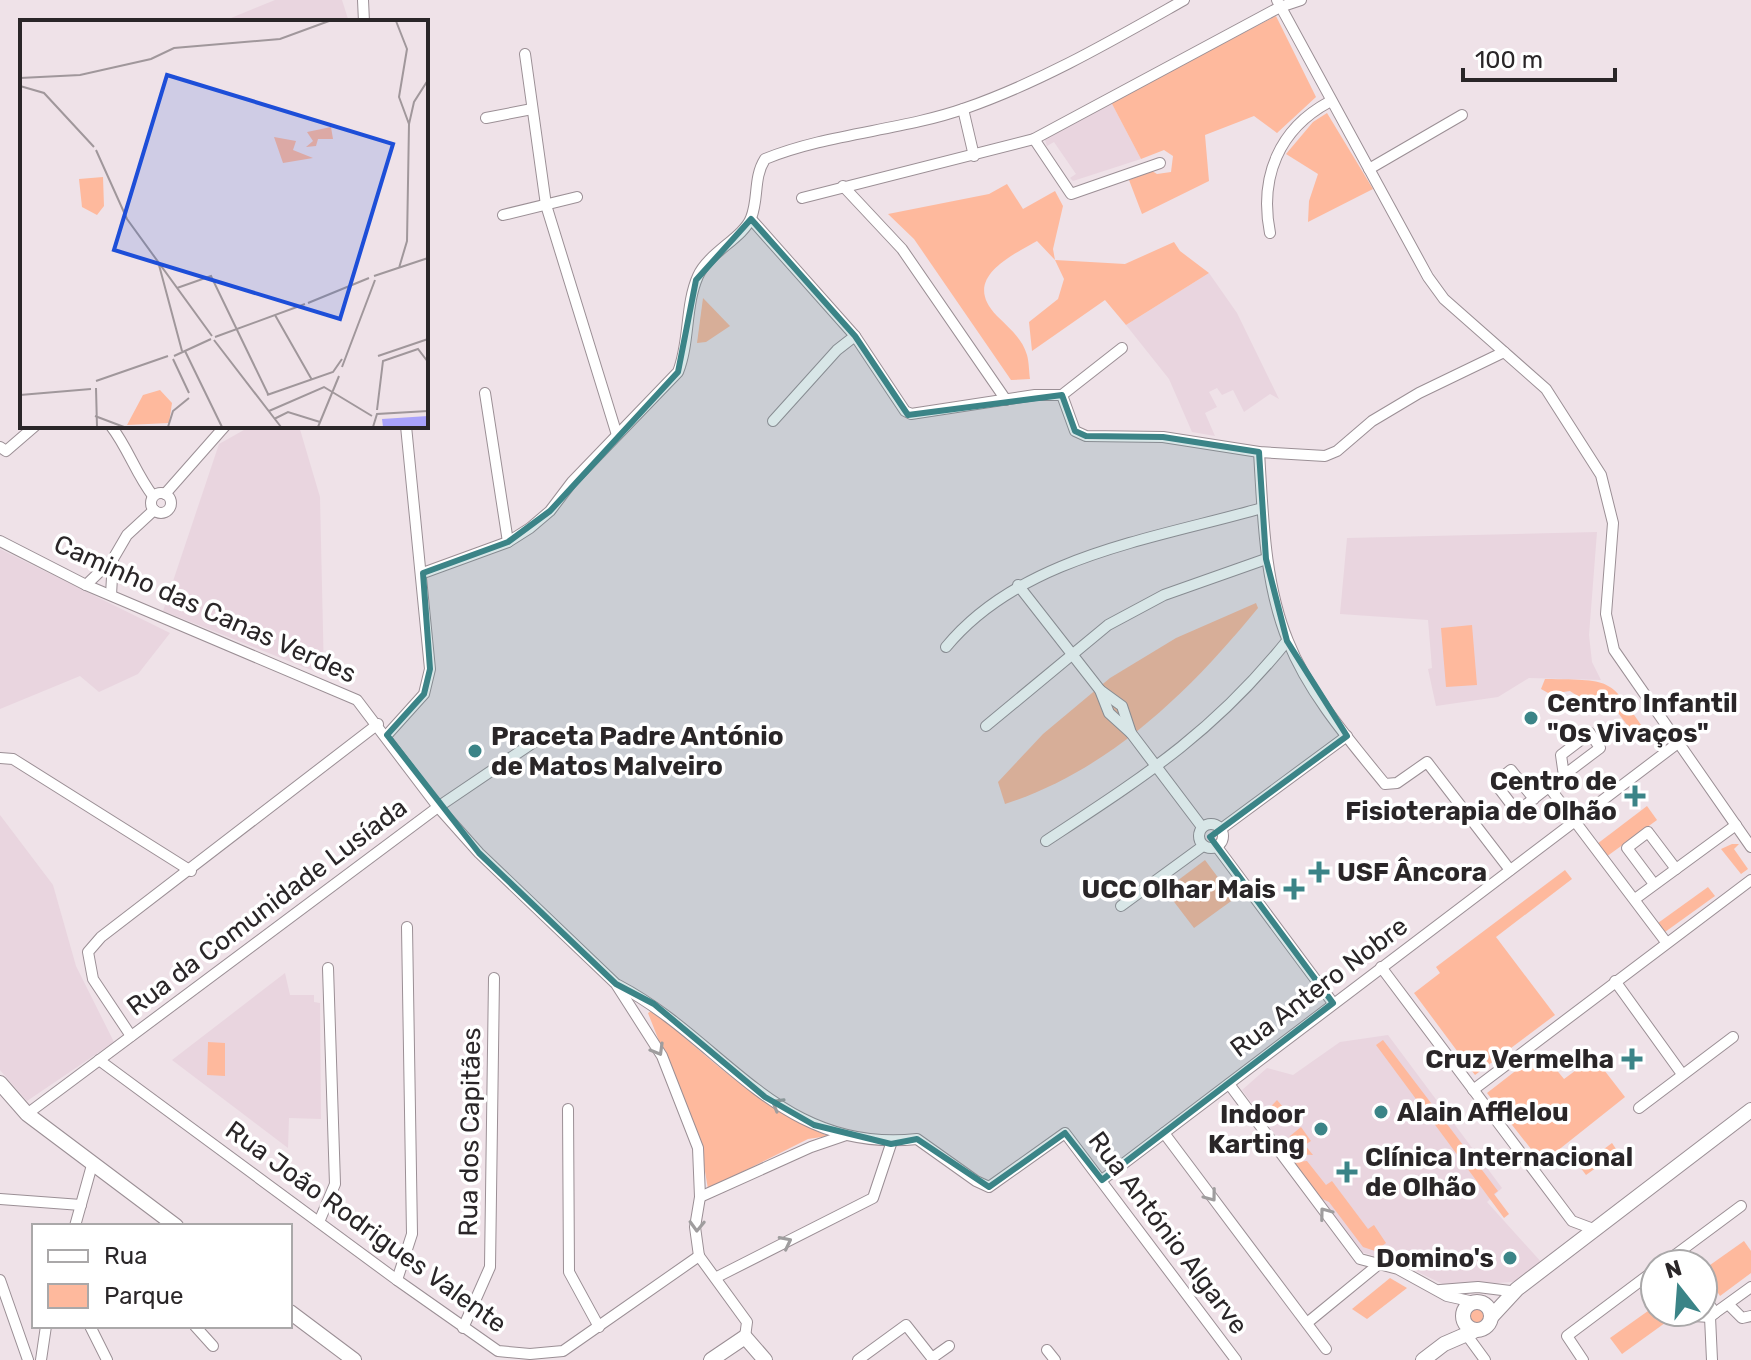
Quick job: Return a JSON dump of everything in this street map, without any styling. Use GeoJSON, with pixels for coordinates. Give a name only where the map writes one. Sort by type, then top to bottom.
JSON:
{"type":"FeatureCollection","features":[{"type":"Feature","properties":{"kind":"main road"},"geometry":{"type":"LineString","coordinates":[[0,1083],[27,1114],[173,1224]]}},
{"type":"Feature","properties":{"kind":"main road"},"geometry":{"type":"LineString","coordinates":[[1423,1360],[1444,1344],[1486,1328],[1514,1290],[1751,1110]]}},
{"type":"Feature","properties":{"kind":"main road"},"geometry":{"type":"LineString","coordinates":[[1444,1344],[1463,1318],[1467,1306],[1514,1290]]}},
{"type":"Feature","properties":{"kind":"main road"},"geometry":{"type":"LineString","coordinates":[[1477,1302],[1490,1309],[1492,1316]]}},
{"type":"Feature","properties":{"kind":"main road"},"geometry":{"type":"LineString","coordinates":[[292,1314],[354,1360]]}},
{"type":"Feature","properties":{"kind":"main road"},"geometry":{"type":"LineString","coordinates":[[1463,1318],[1470,1332]]}},
{"type":"Feature","properties":{"kind":"main road"},"geometry":{"type":"LineString","coordinates":[[711,1360],[745,1337],[765,1360]]}},
{"type":"Feature","properties":{"kind":"street"},"geometry":{"type":"LineString","coordinates":[[363,0],[364,20]]}},
{"type":"Feature","properties":{"kind":"street"},"geometry":{"type":"LineString","coordinates":[[802,198],[1034,139],[1278,3],[1301,0]]}},
{"type":"Feature","properties":{"kind":"street"},"geometry":{"type":"LineString","coordinates":[[423,573],[508,542],[550,511],[678,372],[683,359],[696,280],[705,263],[751,219],[757,172],[765,159],[863,131],[963,109],[1039,79],[1178,2]]}},
{"type":"Feature","properties":{"kind":"street"},"geometry":{"type":"LineString","coordinates":[[1278,3],[1329,102],[1428,277],[1444,299],[1546,389],[1601,475],[1613,523],[1606,614],[1608,635],[1614,650],[1751,847]]}},
{"type":"Feature","properties":{"kind":"street"},"geometry":{"type":"LineString","coordinates":[[525,54],[546,205],[617,435]]}},
{"type":"Feature","properties":{"kind":"street"},"geometry":{"type":"LineString","coordinates":[[1270,233],[1266,200],[1272,164],[1283,141],[1302,120],[1329,102]]}},
{"type":"Feature","properties":{"kind":"street"},"geometry":{"type":"LineString","coordinates":[[486,118],[532,109]]}},
{"type":"Feature","properties":{"kind":"street"},"geometry":{"type":"LineString","coordinates":[[963,109],[974,156]]}},
{"type":"Feature","properties":{"kind":"street"},"geometry":{"type":"LineString","coordinates":[[1369,169],[1462,115]]}},
{"type":"Feature","properties":{"kind":"street"},"geometry":{"type":"LineString","coordinates":[[1034,139],[1071,194],[1160,163]]}},
{"type":"Feature","properties":{"kind":"street"},"geometry":{"type":"LineString","coordinates":[[843,186],[902,249],[1006,400]]}},
{"type":"Feature","properties":{"kind":"street"},"geometry":{"type":"LineString","coordinates":[[503,215],[577,197]]}},
{"type":"Feature","properties":{"kind":"street"},"geometry":{"type":"LineString","coordinates":[[751,219],[855,336],[898,405],[911,414],[1062,395],[1122,348]]}},
{"type":"Feature","properties":{"kind":"street"},"geometry":{"type":"LineString","coordinates":[[773,421],[837,350],[855,336]]}},
{"type":"Feature","properties":{"kind":"street"},"geometry":{"type":"LineString","coordinates":[[1062,395],[1075,431],[1086,436],[1163,437],[1259,452],[1314,456],[1337,451],[1372,421],[1419,393],[1504,352]]}},
{"type":"Feature","properties":{"kind":"street"},"geometry":{"type":"LineString","coordinates":[[485,393],[508,542]]}},
{"type":"Feature","properties":{"kind":"street"},"geometry":{"type":"LineString","coordinates":[[0,447],[6,451],[12,449],[33,428]]}},
{"type":"Feature","properties":{"kind":"street"},"geometry":{"type":"LineString","coordinates":[[113,428],[129,449],[143,482],[159,495],[170,498],[169,508],[164,512],[154,510]]}},
{"type":"Feature","properties":{"kind":"street"},"geometry":{"type":"LineString","coordinates":[[154,510],[150,501],[223,428]]}},
{"type":"Feature","properties":{"kind":"street"},"geometry":{"type":"LineString","coordinates":[[387,735],[424,694],[430,669],[423,573],[406,428]]}},
{"type":"Feature","properties":{"kind":"street"},"geometry":{"type":"LineString","coordinates":[[1259,452],[1266,559],[1287,641],[1312,686],[1385,784],[1397,783],[1427,762],[1510,870]]}},
{"type":"Feature","properties":{"kind":"street"},"geometry":{"type":"LineString","coordinates":[[946,647],[962,627],[1018,585],[1070,563],[1262,508]]}},
{"type":"Feature","properties":{"kind":"street"},"geometry":{"type":"LineString","coordinates":[[86,585],[113,559],[127,535],[154,510]]}},
{"type":"Feature","properties":{"kind":"street","name":"Caminho das Canas Verdes"},"geometry":{"type":"LineString","coordinates":[[0,541],[86,585],[357,700],[387,735],[438,807],[500,873],[616,984]]}},
{"type":"Feature","properties":{"kind":"street"},"geometry":{"type":"LineString","coordinates":[[111,595],[113,559]]}},
{"type":"Feature","properties":{"kind":"street"},"geometry":{"type":"LineString","coordinates":[[986,726],[1108,625],[1164,595],[1266,559]]}},
{"type":"Feature","properties":{"kind":"street"},"geometry":{"type":"LineString","coordinates":[[1018,585],[1100,690],[1122,706],[1131,733],[1202,827]]}},
{"type":"Feature","properties":{"kind":"street"},"geometry":{"type":"LineString","coordinates":[[1046,841],[1158,769],[1237,698],[1287,641]]}},
{"type":"Feature","properties":{"kind":"street"},"geometry":{"type":"LineString","coordinates":[[131,1036],[93,979],[88,952],[101,937],[191,871],[378,724]]}},
{"type":"Feature","properties":{"kind":"street"},"geometry":{"type":"LineString","coordinates":[[1221,829],[1347,736]]}},
{"type":"Feature","properties":{"kind":"street","name":"Rua da Comunidade Lusíada"},"geometry":{"type":"LineString","coordinates":[[27,1114],[438,807],[537,740]]}},
{"type":"Feature","properties":{"kind":"street","name":"Rua Antero Nobre"},"geometry":{"type":"LineString","coordinates":[[1102,1180],[1678,743]]}},
{"type":"Feature","properties":{"kind":"street"},"geometry":{"type":"LineString","coordinates":[[0,758],[13,759],[191,871]]}},
{"type":"Feature","properties":{"kind":"street"},"geometry":{"type":"LineString","coordinates":[[1534,799],[1564,776]]}},
{"type":"Feature","properties":{"kind":"street"},"geometry":{"type":"LineString","coordinates":[[1549,787],[1666,942]]}},
{"type":"Feature","properties":{"kind":"street"},"geometry":{"type":"LineString","coordinates":[[1202,827],[1214,824],[1221,829],[1222,841],[1217,847]]}},
{"type":"Feature","properties":{"kind":"street"},"geometry":{"type":"LineString","coordinates":[[1635,899],[1736,825]]}},
{"type":"Feature","properties":{"kind":"street"},"geometry":{"type":"LineString","coordinates":[[1202,827],[1199,839],[1203,846]]}},
{"type":"Feature","properties":{"kind":"street"},"geometry":{"type":"LineString","coordinates":[[1654,884],[1627,848],[1648,832],[1676,869]]}},
{"type":"Feature","properties":{"kind":"street"},"geometry":{"type":"LineString","coordinates":[[1121,906],[1203,846],[1217,847],[1333,1003]]}},
{"type":"Feature","properties":{"kind":"street"},"geometry":{"type":"LineString","coordinates":[[1473,1090],[1751,880]]}},
{"type":"Feature","properties":{"kind":"street"},"geometry":{"type":"LineString","coordinates":[[397,1280],[412,1234],[407,927]]}},
{"type":"Feature","properties":{"kind":"street"},"geometry":{"type":"LineString","coordinates":[[1381,967],[1572,1221],[1596,1230]]}},
{"type":"Feature","properties":{"kind":"street"},"geometry":{"type":"LineString","coordinates":[[319,1222],[335,1184],[328,968]]}},
{"type":"Feature","properties":{"kind":"street","name":"Rua dos Capitães"},"geometry":{"type":"LineString","coordinates":[[463,1328],[490,1267],[494,978]]}},
{"type":"Feature","properties":{"kind":"street"},"geometry":{"type":"LineString","coordinates":[[1615,981],[1682,1074]]}},
{"type":"Feature","properties":{"kind":"street"},"geometry":{"type":"LineString","coordinates":[[616,984],[654,1004],[721,1065],[765,1097],[814,1125],[891,1144],[873,1198],[717,1277]]}},
{"type":"Feature","properties":{"kind":"street"},"geometry":{"type":"LineString","coordinates":[[616,984],[662,1056],[698,1148],[700,1197],[695,1227],[699,1256],[747,1322],[745,1337]]}},
{"type":"Feature","properties":{"kind":"street"},"geometry":{"type":"LineString","coordinates":[[1639,1108],[1733,1037]]}},
{"type":"Feature","properties":{"kind":"street","name":"Rua João Rodrigues Valente"},"geometry":{"type":"LineString","coordinates":[[99,1060],[463,1328],[495,1355],[566,1356],[599,1327],[699,1256]]}},
{"type":"Feature","properties":{"kind":"street"},"geometry":{"type":"LineString","coordinates":[[1229,1084],[1360,1259],[1398,1269],[1453,1298],[1477,1302]]}},
{"type":"Feature","properties":{"kind":"street"},"geometry":{"type":"LineString","coordinates":[[568,1109],[569,1272],[599,1327]]}},
{"type":"Feature","properties":{"kind":"street","name":"Rua António Algarve"},"geometry":{"type":"LineString","coordinates":[[891,1144],[917,1139],[989,1187],[1065,1133],[1236,1360]]}},
{"type":"Feature","properties":{"kind":"street"},"geometry":{"type":"LineString","coordinates":[[1164,1133],[1326,1349]]}},
{"type":"Feature","properties":{"kind":"street"},"geometry":{"type":"LineString","coordinates":[[700,1197],[811,1147],[848,1134]]}},
{"type":"Feature","properties":{"kind":"street"},"geometry":{"type":"LineString","coordinates":[[76,1224],[92,1165]]}},
{"type":"Feature","properties":{"kind":"street"},"geometry":{"type":"LineString","coordinates":[[0,1199],[81,1205]]}},
{"type":"Feature","properties":{"kind":"street"},"geometry":{"type":"LineString","coordinates":[[1685,1248],[1741,1206]]}},
{"type":"Feature","properties":{"kind":"street"},"geometry":{"type":"LineString","coordinates":[[1572,1221],[1574,1246]]}},
{"type":"Feature","properties":{"kind":"street"},"geometry":{"type":"LineString","coordinates":[[1307,1323],[1379,1264]]}},
{"type":"Feature","properties":{"kind":"street"},"geometry":{"type":"LineString","coordinates":[[0,1280],[28,1360]]}},
{"type":"Feature","properties":{"kind":"street"},"geometry":{"type":"LineString","coordinates":[[1583,1360],[1567,1336],[1639,1282]]}},
{"type":"Feature","properties":{"kind":"street"},"geometry":{"type":"LineString","coordinates":[[1435,1289],[1478,1287],[1514,1290]]}},
{"type":"Feature","properties":{"kind":"street"},"geometry":{"type":"LineString","coordinates":[[1719,1311],[1751,1287]]}},
{"type":"Feature","properties":{"kind":"street"},"geometry":{"type":"LineString","coordinates":[[1729,1305],[1742,1318],[1751,1316]]}},
{"type":"Feature","properties":{"kind":"street"},"geometry":{"type":"LineString","coordinates":[[858,1360],[906,1325],[932,1358],[949,1346]]}},
{"type":"Feature","properties":{"kind":"street"},"geometry":{"type":"LineString","coordinates":[[41,1360],[46,1328]]}},
{"type":"Feature","properties":{"kind":"street"},"geometry":{"type":"LineString","coordinates":[[91,1328],[107,1360]]}},
{"type":"Feature","properties":{"kind":"street"},"geometry":{"type":"LineString","coordinates":[[197,1328],[213,1346]]}},
{"type":"Feature","properties":{"kind":"street"},"geometry":{"type":"LineString","coordinates":[[1712,1328],[1712,1360]]}},
{"type":"Feature","properties":{"kind":"street"},"geometry":{"type":"LineString","coordinates":[[1470,1332],[1485,1360]]}},
{"type":"Feature","properties":{"kind":"street"},"geometry":{"type":"LineString","coordinates":[[1047,1350],[1055,1360]]}},
{"type":"Feature","properties":{"kind":"highlighted area"},"geometry":{"type":"Polygon","coordinates":[[[751,219],[855,336],[908,415],[1062,395],[1075,431],[1086,436],[1163,437],[1259,452],[1266,559],[1287,641],[1347,736],[1210,837],[1333,1003],[1102,1180],[1065,1133],[989,1187],[917,1139],[891,1144],[814,1125],[765,1097],[654,1004],[616,984],[479,853],[387,735],[424,694],[430,669],[423,573],[508,542],[550,511],[678,372],[696,280],[751,219]]]}},
{"type":"Feature","properties":{"kind":"shaded area"},"geometry":{"type":"Polygon","coordinates":[[[275,0],[342,0],[348,20],[232,20],[275,0]]]}},
{"type":"Feature","properties":{"kind":"shaded area"},"geometry":{"type":"Polygon","coordinates":[[[1111,102],[1141,159],[1073,181],[1070,178],[1076,174],[1054,142],[1047,146],[1044,137],[1111,102]]]}},
{"type":"Feature","properties":{"kind":"shaded area"},"geometry":{"type":"Polygon","coordinates":[[[1209,273],[1237,313],[1279,399],[1270,394],[1244,412],[1233,390],[1222,395],[1217,388],[1209,392],[1217,407],[1205,413],[1215,436],[1192,432],[1169,379],[1126,325],[1209,273]]]}},
{"type":"Feature","properties":{"kind":"shaded area"},"geometry":{"type":"Polygon","coordinates":[[[247,428],[300,428],[320,497],[324,675],[163,611],[219,444],[247,428]]]}},
{"type":"Feature","properties":{"kind":"shaded area"},"geometry":{"type":"Polygon","coordinates":[[[1597,532],[1589,635],[1592,662],[1601,680],[1529,678],[1498,697],[1436,706],[1428,669],[1432,668],[1428,620],[1340,614],[1347,538],[1597,532]]]}},
{"type":"Feature","properties":{"kind":"shaded area"},"geometry":{"type":"Polygon","coordinates":[[[0,549],[170,633],[138,674],[99,692],[80,676],[0,709],[0,549]]]}},
{"type":"Feature","properties":{"kind":"shaded area"},"geometry":{"type":"Polygon","coordinates":[[[0,815],[53,885],[76,966],[114,1042],[27,1101],[0,1070],[0,815]]]}},
{"type":"Feature","properties":{"kind":"shaded area"},"geometry":{"type":"Polygon","coordinates":[[[285,973],[290,995],[314,995],[314,1002],[320,1003],[321,1119],[289,1118],[288,1148],[172,1060],[285,973]]]}},
{"type":"Feature","properties":{"kind":"shaded area"},"geometry":{"type":"Polygon","coordinates":[[[1388,1035],[1502,1188],[1487,1202],[1543,1264],[1523,1281],[1449,1287],[1401,1264],[1361,1252],[1242,1090],[1267,1068],[1293,1075],[1340,1042],[1388,1035]]]}},
{"type":"Feature","properties":{"kind":"green space"},"geometry":{"type":"Polygon","coordinates":[[[1276,16],[1316,97],[1277,133],[1254,116],[1205,135],[1209,181],[1142,214],[1129,180],[1152,171],[1157,174],[1171,172],[1173,156],[1164,150],[1141,159],[1111,102],[1276,16]]]}},
{"type":"Feature","properties":{"kind":"green space"},"geometry":{"type":"Polygon","coordinates":[[[1327,113],[1373,189],[1308,222],[1309,201],[1318,174],[1286,154],[1313,122],[1327,113]]]}},
{"type":"Feature","properties":{"kind":"green space"},"geometry":{"type":"Polygon","coordinates":[[[1007,184],[1023,209],[1055,191],[1063,206],[1053,249],[1055,260],[1037,241],[1003,262],[986,280],[984,291],[987,303],[1025,349],[1030,379],[1011,380],[914,239],[888,214],[989,194],[1007,184]]]}},
{"type":"Feature","properties":{"kind":"green space"},"geometry":{"type":"Polygon","coordinates":[[[1174,242],[1180,251],[1209,273],[1126,325],[1105,300],[1032,351],[1029,322],[1058,299],[1064,279],[1055,260],[1125,264],[1174,242]]]}},
{"type":"Feature","properties":{"kind":"green space"},"geometry":{"type":"Polygon","coordinates":[[[703,298],[730,326],[706,342],[697,343],[703,298]]]}},
{"type":"Feature","properties":{"kind":"green space"},"geometry":{"type":"Polygon","coordinates":[[[1256,603],[1258,608],[1205,669],[1145,724],[1079,771],[1005,804],[998,782],[1043,734],[1110,678],[1176,638],[1256,603]]]}},
{"type":"Feature","properties":{"kind":"green space"},"geometry":{"type":"Polygon","coordinates":[[[1472,625],[1477,685],[1446,687],[1441,628],[1472,625]]]}},
{"type":"Feature","properties":{"kind":"green space"},"geometry":{"type":"Polygon","coordinates":[[[1545,679],[1586,680],[1609,686],[1626,703],[1649,736],[1636,737],[1610,702],[1579,697],[1570,691],[1550,694],[1541,689],[1545,679]]]}},
{"type":"Feature","properties":{"kind":"green space"},"geometry":{"type":"Polygon","coordinates":[[[1647,806],[1657,820],[1606,857],[1597,844],[1647,806]]]}},
{"type":"Feature","properties":{"kind":"green space"},"geometry":{"type":"Polygon","coordinates":[[[1739,844],[1734,849],[1748,869],[1741,874],[1721,849],[1739,844]]]}},
{"type":"Feature","properties":{"kind":"green space"},"geometry":{"type":"Polygon","coordinates":[[[1205,860],[1234,899],[1194,928],[1165,890],[1205,860]]]}},
{"type":"Feature","properties":{"kind":"green space"},"geometry":{"type":"Polygon","coordinates":[[[1565,870],[1572,879],[1496,937],[1555,1015],[1475,1075],[1414,993],[1440,973],[1436,967],[1565,870]]]}},
{"type":"Feature","properties":{"kind":"green space"},"geometry":{"type":"Polygon","coordinates":[[[1708,887],[1715,896],[1665,932],[1658,923],[1708,887]]]}},
{"type":"Feature","properties":{"kind":"green space"},"geometry":{"type":"Polygon","coordinates":[[[653,1010],[758,1096],[828,1136],[808,1139],[708,1189],[701,1148],[648,1013],[653,1010]]]}},
{"type":"Feature","properties":{"kind":"green space"},"geometry":{"type":"Polygon","coordinates":[[[1383,1040],[1498,1191],[1494,1194],[1509,1214],[1504,1218],[1376,1045],[1383,1040]]]}},
{"type":"Feature","properties":{"kind":"green space"},"geometry":{"type":"Polygon","coordinates":[[[208,1042],[225,1043],[225,1076],[207,1075],[208,1042]]]}},
{"type":"Feature","properties":{"kind":"green space"},"geometry":{"type":"Polygon","coordinates":[[[1541,1051],[1564,1079],[1594,1057],[1625,1097],[1542,1163],[1487,1093],[1541,1051]]]}},
{"type":"Feature","properties":{"kind":"green space"},"geometry":{"type":"Polygon","coordinates":[[[1277,1100],[1288,1113],[1268,1122],[1263,1115],[1277,1100]]]}},
{"type":"Feature","properties":{"kind":"green space"},"geometry":{"type":"Polygon","coordinates":[[[1301,1127],[1311,1141],[1305,1145],[1313,1155],[1295,1154],[1288,1145],[1290,1136],[1301,1127]]]}},
{"type":"Feature","properties":{"kind":"green space"},"geometry":{"type":"Polygon","coordinates":[[[1612,1143],[1618,1152],[1586,1175],[1580,1167],[1612,1143]]]}},
{"type":"Feature","properties":{"kind":"green space"},"geometry":{"type":"Polygon","coordinates":[[[1307,1161],[1326,1185],[1332,1181],[1368,1229],[1374,1225],[1386,1243],[1375,1251],[1363,1247],[1329,1202],[1320,1198],[1296,1166],[1295,1162],[1307,1161]]]}},
{"type":"Feature","properties":{"kind":"green space"},"geometry":{"type":"Polygon","coordinates":[[[1744,1241],[1751,1251],[1751,1273],[1720,1296],[1719,1294],[1719,1259],[1744,1241]]]}},
{"type":"Feature","properties":{"kind":"green space"},"geometry":{"type":"Polygon","coordinates":[[[1390,1278],[1407,1288],[1367,1319],[1352,1309],[1390,1278]]]}},
{"type":"Feature","properties":{"kind":"green space"},"geometry":{"type":"Polygon","coordinates":[[[1477,1307],[1486,1316],[1477,1325],[1468,1316],[1477,1307]]]}},
{"type":"Feature","properties":{"kind":"green space"},"geometry":{"type":"Polygon","coordinates":[[[1639,1317],[1639,1328],[1658,1328],[1622,1354],[1610,1338],[1639,1317]]]}},
{"type":"Feature","properties":{"kind":"place","name":"Centro Infantil \"Os Vivaços\""},"geometry":{"type":"Point","coordinates":[1531,718]}},
{"type":"Feature","properties":{"kind":"place","name":"Praceta Padre António de Matos Malveiro"},"geometry":{"type":"Point","coordinates":[475,751]}},
{"type":"Feature","properties":{"kind":"place","name":"Centro de Fisioterapia de Olhão"},"geometry":{"type":"Point","coordinates":[1635,796]}},
{"type":"Feature","properties":{"kind":"place","name":"USF Âncora"},"geometry":{"type":"Point","coordinates":[1319,872]}},
{"type":"Feature","properties":{"kind":"place","name":"UCC Olhar Mais"},"geometry":{"type":"Point","coordinates":[1294,889]}},
{"type":"Feature","properties":{"kind":"place","name":"Cruz Vermelha"},"geometry":{"type":"Point","coordinates":[1632,1059]}},
{"type":"Feature","properties":{"kind":"place","name":"Alain Afflelou"},"geometry":{"type":"Point","coordinates":[1381,1112]}},
{"type":"Feature","properties":{"kind":"place","name":"Indoor Karting"},"geometry":{"type":"Point","coordinates":[1321,1129]}},
{"type":"Feature","properties":{"kind":"place","name":"Clínica Internacional de Olhão"},"geometry":{"type":"Point","coordinates":[1347,1172]}},
{"type":"Feature","properties":{"kind":"place","name":"Domino's"},"geometry":{"type":"Point","coordinates":[1510,1258]}}]}
